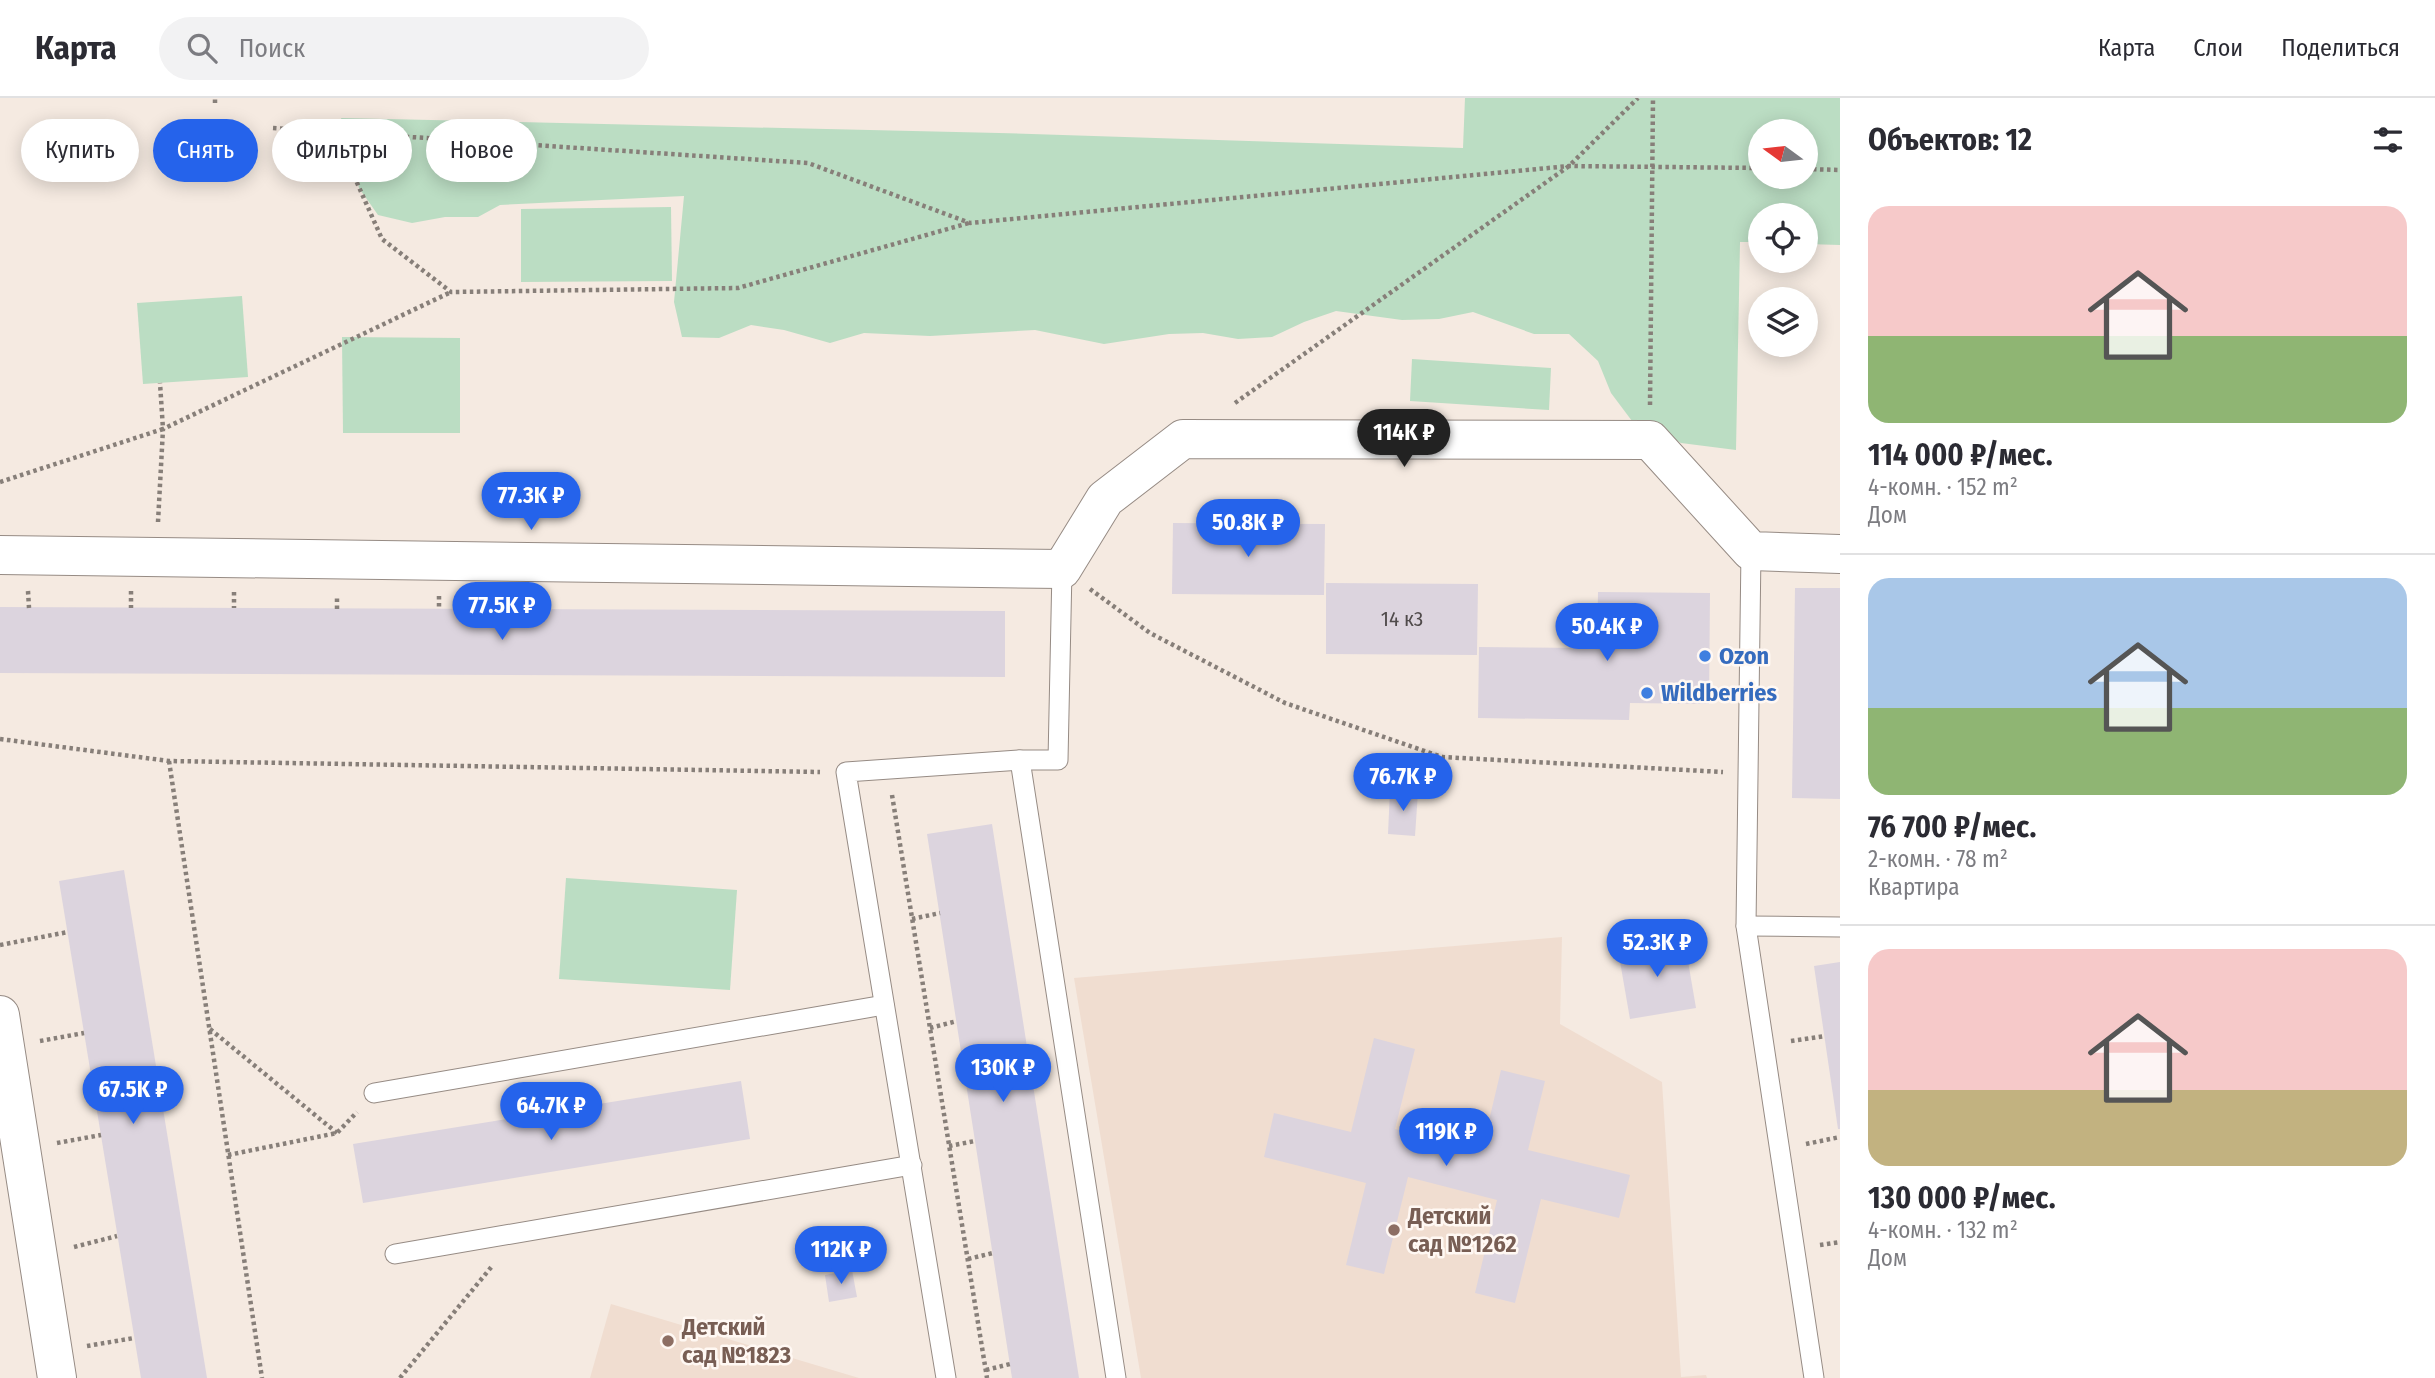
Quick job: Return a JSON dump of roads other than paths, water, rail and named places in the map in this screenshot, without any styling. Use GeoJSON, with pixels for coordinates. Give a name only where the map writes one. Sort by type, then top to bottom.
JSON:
{"type":"FeatureCollection","features":[{"type":"Feature","properties":{"kind":"street"},"geometry":{"type":"LineString","coordinates":[[0,555],[1062,569],[1105,499],[1183,439],[1650,440],[1751,551],[1840,554]]}},
{"type":"Feature","properties":{"kind":"street"},"geometry":{"type":"LineString","coordinates":[[3,1031],[55,1365]]}},
{"type":"Feature","properties":{"kind":"lane"},"geometry":{"type":"LineString","coordinates":[[1751,551],[1746,926],[1814,1378]]}},
{"type":"Feature","properties":{"kind":"lane"},"geometry":{"type":"LineString","coordinates":[[946,1378],[846,772],[1020,760],[1058,760],[1062,569]]}},
{"type":"Feature","properties":{"kind":"lane"},"geometry":{"type":"LineString","coordinates":[[1020,760],[1116,1378]]}},
{"type":"Feature","properties":{"kind":"lane"},"geometry":{"type":"LineString","coordinates":[[1746,926],[1840,927]]}},
{"type":"Feature","properties":{"kind":"lane"},"geometry":{"type":"LineString","coordinates":[[374,1093],[884,1005]]}},
{"type":"Feature","properties":{"kind":"lane"},"geometry":{"type":"LineString","coordinates":[[395,1254],[912,1165]]}},
{"type":"Feature","properties":{"kind":"place","name":"Ozon"},"geometry":{"type":"Point","coordinates":[1705,656]}},
{"type":"Feature","properties":{"kind":"place","name":"Wildberries"},"geometry":{"type":"Point","coordinates":[1647,693]}},
{"type":"Feature","properties":{"kind":"place","name":"Детский сад №1262"},"geometry":{"type":"Point","coordinates":[1394,1230]}},
{"type":"Feature","properties":{"kind":"place","name":"Детский сад №1823"},"geometry":{"type":"Point","coordinates":[668,1341]}}]}
